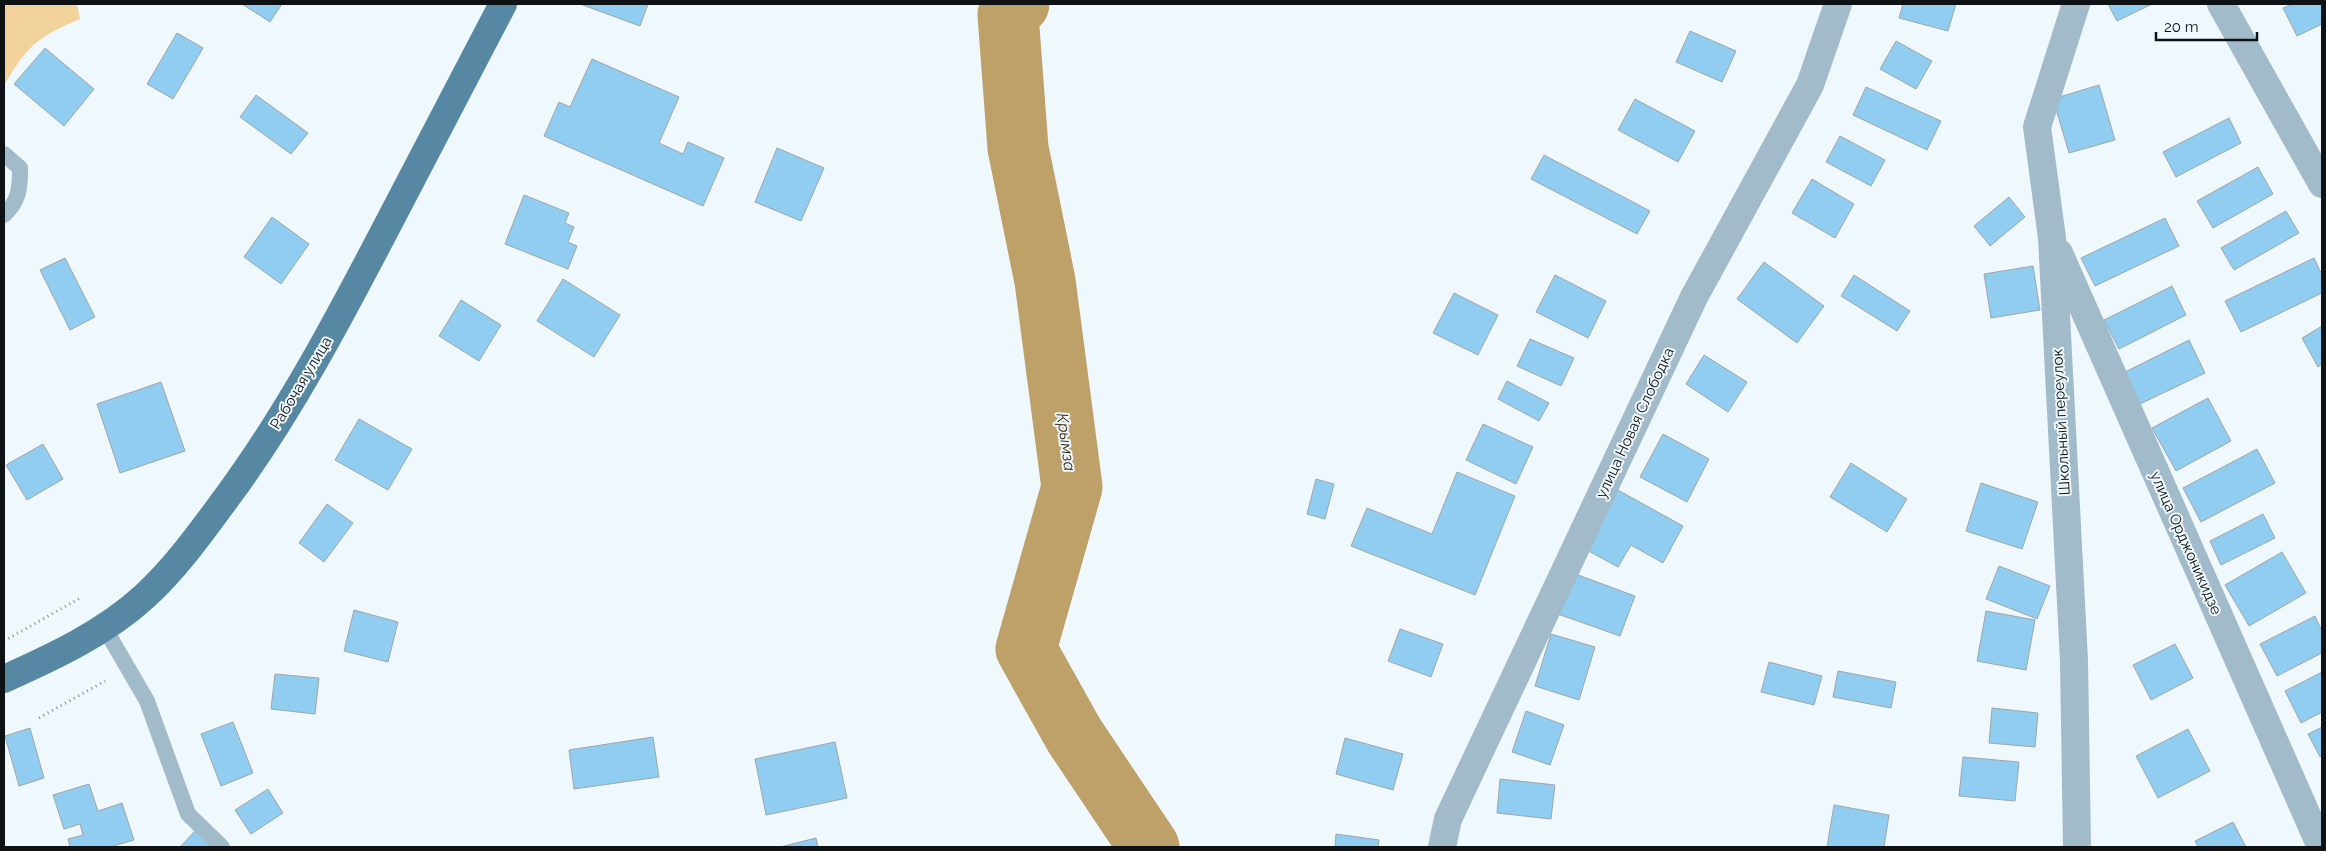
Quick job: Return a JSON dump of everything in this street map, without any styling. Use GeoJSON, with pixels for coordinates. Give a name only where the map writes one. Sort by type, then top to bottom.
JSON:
{"type":"FeatureCollection","features":[{"type":"Feature","properties":{"kind":"main road","name":"Рабочая улица"},"geometry":{"type":"LineString","coordinates":[[4,679],[53,657],[104,627],[144,596],[184,553],[249,467],[284,415],[337,323],[503,4]]}},
{"type":"Feature","properties":{"kind":"street","name":"улица Новая Слободка"},"geometry":{"type":"LineString","coordinates":[[1442,847],[1448,819],[1694,297],[1810,85],[1838,4]]}},
{"type":"Feature","properties":{"kind":"street","name":"Школьный переулок"},"geometry":{"type":"LineString","coordinates":[[2076,4],[2037,127],[2052,238],[2074,661],[2077,847]]}},
{"type":"Feature","properties":{"kind":"street"},"geometry":{"type":"LineString","coordinates":[[2221,4],[2322,184]]}},
{"type":"Feature","properties":{"kind":"street","name":"улица Орджоникидзе"},"geometry":{"type":"LineString","coordinates":[[2052,238],[2321,847]]}},
{"type":"Feature","properties":{"kind":"lane"},"geometry":{"type":"LineString","coordinates":[[4,154],[20,168],[20,183],[15,205],[4,215]]}},
{"type":"Feature","properties":{"kind":"lane"},"geometry":{"type":"LineString","coordinates":[[104,627],[147,701],[188,814],[222,847]]}},
{"type":"Feature","properties":{"kind":"lane"},"geometry":{"type":"LineString","coordinates":[[1448,819],[1457,847]]}},
{"type":"Feature","properties":{"kind":"path"},"geometry":{"type":"LineString","coordinates":[[4,641],[82,598]]}},
{"type":"Feature","properties":{"kind":"path"},"geometry":{"type":"LineString","coordinates":[[39,718],[128,668]]}},
{"type":"Feature","properties":{"kind":"shaded area"},"geometry":{"type":"Polygon","coordinates":[[[4,4],[77,4],[80,19],[54,31],[34,44],[19,61],[4,86],[4,4]]]}},
{"type":"Feature","properties":{"kind":"building"},"geometry":{"type":"Polygon","coordinates":[[[242,4],[282,4],[270,22],[242,4]]]}},
{"type":"Feature","properties":{"kind":"building"},"geometry":{"type":"Polygon","coordinates":[[[580,4],[648,4],[640,26],[580,4]]]}},
{"type":"Feature","properties":{"kind":"building"},"geometry":{"type":"Polygon","coordinates":[[[1903,4],[1956,4],[1948,31],[1899,18],[1903,4]]]}},
{"type":"Feature","properties":{"kind":"building"},"geometry":{"type":"Polygon","coordinates":[[[2108,4],[2152,4],[2117,21],[2108,4]]]}},
{"type":"Feature","properties":{"kind":"building"},"geometry":{"type":"Polygon","coordinates":[[[2292,4],[2322,4],[2322,24],[2297,36],[2283,8],[2292,4]]]}},
{"type":"Feature","properties":{"kind":"building"},"geometry":{"type":"Polygon","coordinates":[[[1690,31],[1736,51],[1722,82],[1676,62],[1690,31]]]}},
{"type":"Feature","properties":{"kind":"building"},"geometry":{"type":"Polygon","coordinates":[[[177,33],[203,48],[173,99],[147,84],[177,33]]]}},
{"type":"Feature","properties":{"kind":"building"},"geometry":{"type":"Polygon","coordinates":[[[1896,41],[1932,61],[1916,89],[1880,69],[1896,41]]]}},
{"type":"Feature","properties":{"kind":"building"},"geometry":{"type":"Polygon","coordinates":[[[45,48],[94,89],[64,126],[14,84],[45,48]]]}},
{"type":"Feature","properties":{"kind":"building"},"geometry":{"type":"Polygon","coordinates":[[[592,59],[679,97],[659,143],[683,154],[688,142],[724,158],[703,206],[544,136],[559,102],[570,107],[592,59]]]}},
{"type":"Feature","properties":{"kind":"building"},"geometry":{"type":"Polygon","coordinates":[[[2099,85],[2115,140],[2069,153],[2053,99],[2099,85]]]}},
{"type":"Feature","properties":{"kind":"building"},"geometry":{"type":"Polygon","coordinates":[[[1866,87],[1941,121],[1927,150],[1853,115],[1866,87]]]}},
{"type":"Feature","properties":{"kind":"building"},"geometry":{"type":"Polygon","coordinates":[[[256,95],[308,133],[291,154],[240,117],[256,95]]]}},
{"type":"Feature","properties":{"kind":"building"},"geometry":{"type":"Polygon","coordinates":[[[1635,99],[1695,131],[1678,162],[1618,130],[1635,99]]]}},
{"type":"Feature","properties":{"kind":"building"},"geometry":{"type":"Polygon","coordinates":[[[2229,118],[2241,143],[2176,177],[2163,152],[2229,118]]]}},
{"type":"Feature","properties":{"kind":"building"},"geometry":{"type":"Polygon","coordinates":[[[1840,136],[1885,160],[1871,186],[1826,162],[1840,136]]]}},
{"type":"Feature","properties":{"kind":"building"},"geometry":{"type":"Polygon","coordinates":[[[777,148],[824,168],[801,221],[755,202],[777,148]]]}},
{"type":"Feature","properties":{"kind":"building"},"geometry":{"type":"Polygon","coordinates":[[[1544,155],[1650,211],[1637,234],[1531,179],[1544,155]]]}},
{"type":"Feature","properties":{"kind":"building"},"geometry":{"type":"Polygon","coordinates":[[[2258,167],[2273,194],[2213,228],[2197,201],[2258,167]]]}},
{"type":"Feature","properties":{"kind":"building"},"geometry":{"type":"Polygon","coordinates":[[[1812,179],[1854,204],[1835,238],[1792,213],[1812,179]]]}},
{"type":"Feature","properties":{"kind":"building"},"geometry":{"type":"Polygon","coordinates":[[[524,195],[569,213],[565,223],[574,227],[568,242],[577,246],[568,269],[505,244],[524,195]]]}},
{"type":"Feature","properties":{"kind":"building"},"geometry":{"type":"Polygon","coordinates":[[[2009,197],[2025,217],[1990,246],[1974,226],[2009,197]]]}},
{"type":"Feature","properties":{"kind":"building"},"geometry":{"type":"Polygon","coordinates":[[[2286,211],[2299,233],[2234,270],[2221,248],[2286,211]]]}},
{"type":"Feature","properties":{"kind":"building"},"geometry":{"type":"Polygon","coordinates":[[[272,217],[309,244],[281,284],[244,257],[272,217]]]}},
{"type":"Feature","properties":{"kind":"building"},"geometry":{"type":"Polygon","coordinates":[[[2165,218],[2179,246],[2095,286],[2081,258],[2165,218]]]}},
{"type":"Feature","properties":{"kind":"building"},"geometry":{"type":"Polygon","coordinates":[[[65,258],[95,317],[70,330],[40,270],[65,258]]]}},
{"type":"Feature","properties":{"kind":"building"},"geometry":{"type":"Polygon","coordinates":[[[2314,258],[2322,275],[2322,293],[2241,332],[2225,301],[2314,258]]]}},
{"type":"Feature","properties":{"kind":"building"},"geometry":{"type":"Polygon","coordinates":[[[1764,262],[1824,306],[1797,343],[1737,299],[1764,262]]]}},
{"type":"Feature","properties":{"kind":"building"},"geometry":{"type":"Polygon","coordinates":[[[2033,266],[2040,310],[1991,318],[1984,274],[2033,266]]]}},
{"type":"Feature","properties":{"kind":"building"},"geometry":{"type":"Polygon","coordinates":[[[1555,275],[1606,301],[1588,338],[1536,312],[1555,275]]]}},
{"type":"Feature","properties":{"kind":"building"},"geometry":{"type":"Polygon","coordinates":[[[1854,275],[1910,311],[1897,331],[1841,296],[1854,275]]]}},
{"type":"Feature","properties":{"kind":"building"},"geometry":{"type":"Polygon","coordinates":[[[563,279],[620,315],[594,357],[537,321],[563,279]]]}},
{"type":"Feature","properties":{"kind":"building"},"geometry":{"type":"Polygon","coordinates":[[[2172,286],[2186,315],[2119,349],[2104,320],[2172,286]]]}},
{"type":"Feature","properties":{"kind":"building"},"geometry":{"type":"Polygon","coordinates":[[[1454,293],[1498,315],[1478,355],[1433,333],[1454,293]]]}},
{"type":"Feature","properties":{"kind":"building"},"geometry":{"type":"Polygon","coordinates":[[[461,300],[501,325],[479,361],[439,336],[461,300]]]}},
{"type":"Feature","properties":{"kind":"building"},"geometry":{"type":"Polygon","coordinates":[[[2322,326],[2322,364],[2318,367],[2302,338],[2322,326]]]}},
{"type":"Feature","properties":{"kind":"building"},"geometry":{"type":"Polygon","coordinates":[[[1530,339],[1574,358],[1561,386],[1517,366],[1530,339]]]}},
{"type":"Feature","properties":{"kind":"building"},"geometry":{"type":"Polygon","coordinates":[[[2189,340],[2205,373],[2138,405],[2123,373],[2189,340]]]}},
{"type":"Feature","properties":{"kind":"building"},"geometry":{"type":"Polygon","coordinates":[[[1704,355],[1747,382],[1728,412],[1686,384],[1704,355]]]}},
{"type":"Feature","properties":{"kind":"building"},"geometry":{"type":"Polygon","coordinates":[[[1507,381],[1549,403],[1539,421],[1498,399],[1507,381]]]}},
{"type":"Feature","properties":{"kind":"building"},"geometry":{"type":"Polygon","coordinates":[[[161,382],[185,451],[120,473],[97,404],[161,382]]]}},
{"type":"Feature","properties":{"kind":"building"},"geometry":{"type":"Polygon","coordinates":[[[2208,398],[2231,441],[2176,471],[2152,428],[2208,398]]]}},
{"type":"Feature","properties":{"kind":"building"},"geometry":{"type":"Polygon","coordinates":[[[359,419],[412,449],[388,490],[335,460],[359,419]]]}},
{"type":"Feature","properties":{"kind":"building"},"geometry":{"type":"Polygon","coordinates":[[[1483,424],[1533,447],[1516,484],[1466,460],[1483,424]]]}},
{"type":"Feature","properties":{"kind":"building"},"geometry":{"type":"Polygon","coordinates":[[[1663,434],[1709,459],[1687,502],[1640,477],[1663,434]]]}},
{"type":"Feature","properties":{"kind":"building"},"geometry":{"type":"Polygon","coordinates":[[[43,444],[63,479],[27,500],[6,465],[43,444]]]}},
{"type":"Feature","properties":{"kind":"building"},"geometry":{"type":"Polygon","coordinates":[[[2257,449],[2275,483],[2201,522],[2183,488],[2257,449]]]}},
{"type":"Feature","properties":{"kind":"building"},"geometry":{"type":"Polygon","coordinates":[[[1851,463],[1907,499],[1887,532],[1830,497],[1851,463]]]}},
{"type":"Feature","properties":{"kind":"building"},"geometry":{"type":"Polygon","coordinates":[[[1457,472],[1515,496],[1475,595],[1351,546],[1367,508],[1432,534],[1457,472]]]}},
{"type":"Feature","properties":{"kind":"building"},"geometry":{"type":"Polygon","coordinates":[[[1316,479],[1334,484],[1325,519],[1307,514],[1316,479]]]}},
{"type":"Feature","properties":{"kind":"building"},"geometry":{"type":"Polygon","coordinates":[[[1981,483],[2038,502],[2022,549],[1966,531],[1981,483]]]}},
{"type":"Feature","properties":{"kind":"building"},"geometry":{"type":"Polygon","coordinates":[[[1616,489],[1683,526],[1663,563],[1631,545],[1618,567],[1583,548],[1616,489]]]}},
{"type":"Feature","properties":{"kind":"building"},"geometry":{"type":"Polygon","coordinates":[[[327,504],[353,523],[324,562],[299,543],[327,504]]]}},
{"type":"Feature","properties":{"kind":"building"},"geometry":{"type":"Polygon","coordinates":[[[2263,514],[2275,538],[2221,565],[2210,541],[2263,514]]]}},
{"type":"Feature","properties":{"kind":"building"},"geometry":{"type":"Polygon","coordinates":[[[2282,552],[2306,593],[2249,626],[2225,585],[2282,552]]]}},
{"type":"Feature","properties":{"kind":"building"},"geometry":{"type":"Polygon","coordinates":[[[1999,566],[2050,586],[2037,619],[1986,599],[1999,566]]]}},
{"type":"Feature","properties":{"kind":"building"},"geometry":{"type":"Polygon","coordinates":[[[1570,572],[1635,596],[1620,636],[1555,613],[1570,572]]]}},
{"type":"Feature","properties":{"kind":"building"},"geometry":{"type":"Polygon","coordinates":[[[354,610],[398,622],[388,662],[344,651],[354,610]]]}},
{"type":"Feature","properties":{"kind":"building"},"geometry":{"type":"Polygon","coordinates":[[[1986,611],[2035,620],[2026,670],[1977,661],[1986,611]]]}},
{"type":"Feature","properties":{"kind":"building"},"geometry":{"type":"Polygon","coordinates":[[[2315,616],[2322,631],[2322,653],[2277,676],[2260,644],[2315,616]]]}},
{"type":"Feature","properties":{"kind":"building"},"geometry":{"type":"Polygon","coordinates":[[[1400,629],[1443,644],[1431,677],[1388,661],[1400,629]]]}},
{"type":"Feature","properties":{"kind":"building"},"geometry":{"type":"Polygon","coordinates":[[[1551,634],[1595,647],[1579,700],[1535,686],[1551,634]]]}},
{"type":"Feature","properties":{"kind":"building"},"geometry":{"type":"Polygon","coordinates":[[[2175,644],[2193,678],[2151,700],[2133,665],[2175,644]]]}},
{"type":"Feature","properties":{"kind":"building"},"geometry":{"type":"Polygon","coordinates":[[[1769,662],[1822,676],[1814,705],[1761,692],[1769,662]]]}},
{"type":"Feature","properties":{"kind":"building"},"geometry":{"type":"Polygon","coordinates":[[[1838,671],[1896,682],[1891,708],[1833,697],[1838,671]]]}},
{"type":"Feature","properties":{"kind":"building"},"geometry":{"type":"Polygon","coordinates":[[[2322,672],[2322,712],[2301,723],[2285,691],[2322,672]]]}},
{"type":"Feature","properties":{"kind":"building"},"geometry":{"type":"Polygon","coordinates":[[[275,674],[319,678],[315,714],[271,709],[275,674]]]}},
{"type":"Feature","properties":{"kind":"building"},"geometry":{"type":"Polygon","coordinates":[[[1992,708],[2038,713],[2035,747],[1989,743],[1992,708]]]}},
{"type":"Feature","properties":{"kind":"building"},"geometry":{"type":"Polygon","coordinates":[[[1526,711],[1564,725],[1550,765],[1512,752],[1526,711]]]}},
{"type":"Feature","properties":{"kind":"building"},"geometry":{"type":"Polygon","coordinates":[[[233,722],[253,773],[221,786],[201,734],[233,722]]]}},
{"type":"Feature","properties":{"kind":"building"},"geometry":{"type":"Polygon","coordinates":[[[2322,727],[2322,755],[2320,757],[2308,734],[2322,727]]]}},
{"type":"Feature","properties":{"kind":"building"},"geometry":{"type":"Polygon","coordinates":[[[30,728],[44,778],[19,786],[5,736],[30,728]]]}},
{"type":"Feature","properties":{"kind":"building"},"geometry":{"type":"Polygon","coordinates":[[[2188,729],[2210,771],[2158,798],[2136,756],[2188,729]]]}},
{"type":"Feature","properties":{"kind":"building"},"geometry":{"type":"Polygon","coordinates":[[[653,737],[659,777],[574,789],[569,750],[653,737]]]}},
{"type":"Feature","properties":{"kind":"building"},"geometry":{"type":"Polygon","coordinates":[[[1345,738],[1403,754],[1393,790],[1336,774],[1345,738]]]}},
{"type":"Feature","properties":{"kind":"building"},"geometry":{"type":"Polygon","coordinates":[[[835,742],[847,798],[766,815],[755,759],[835,742]]]}},
{"type":"Feature","properties":{"kind":"building"},"geometry":{"type":"Polygon","coordinates":[[[1963,757],[2019,762],[2015,801],[1959,796],[1963,757]]]}},
{"type":"Feature","properties":{"kind":"building"},"geometry":{"type":"Polygon","coordinates":[[[1500,779],[1555,785],[1551,819],[1497,813],[1500,779]]]}},
{"type":"Feature","properties":{"kind":"building"},"geometry":{"type":"Polygon","coordinates":[[[89,784],[98,811],[122,803],[134,840],[110,847],[70,847],[68,839],[83,835],[80,824],[64,829],[53,795],[89,784]]]}},
{"type":"Feature","properties":{"kind":"building"},"geometry":{"type":"Polygon","coordinates":[[[268,789],[283,813],[251,834],[235,810],[268,789]]]}},
{"type":"Feature","properties":{"kind":"building"},"geometry":{"type":"Polygon","coordinates":[[[1834,805],[1889,815],[1884,847],[1827,847],[1834,805]]]}},
{"type":"Feature","properties":{"kind":"building"},"geometry":{"type":"Polygon","coordinates":[[[2233,822],[2246,847],[2198,847],[2195,841],[2233,822]]]}},
{"type":"Feature","properties":{"kind":"building"},"geometry":{"type":"Polygon","coordinates":[[[196,830],[215,847],[180,847],[196,830]]]}},
{"type":"Feature","properties":{"kind":"building"},"geometry":{"type":"Polygon","coordinates":[[[1336,834],[1379,840],[1378,847],[1335,847],[1336,834]]]}},
{"type":"Feature","properties":{"kind":"building"},"geometry":{"type":"Polygon","coordinates":[[[816,838],[818,847],[780,847],[816,838]]]}},
{"type":"Feature","properties":{"kind":"waterway","name":"Крымза"},"geometry":{"type":"LineString","coordinates":[[1019,4],[1008,15],[1018,148],[1045,281],[1072,487],[1026,649],[1074,735],[1149,847]]}}]}
